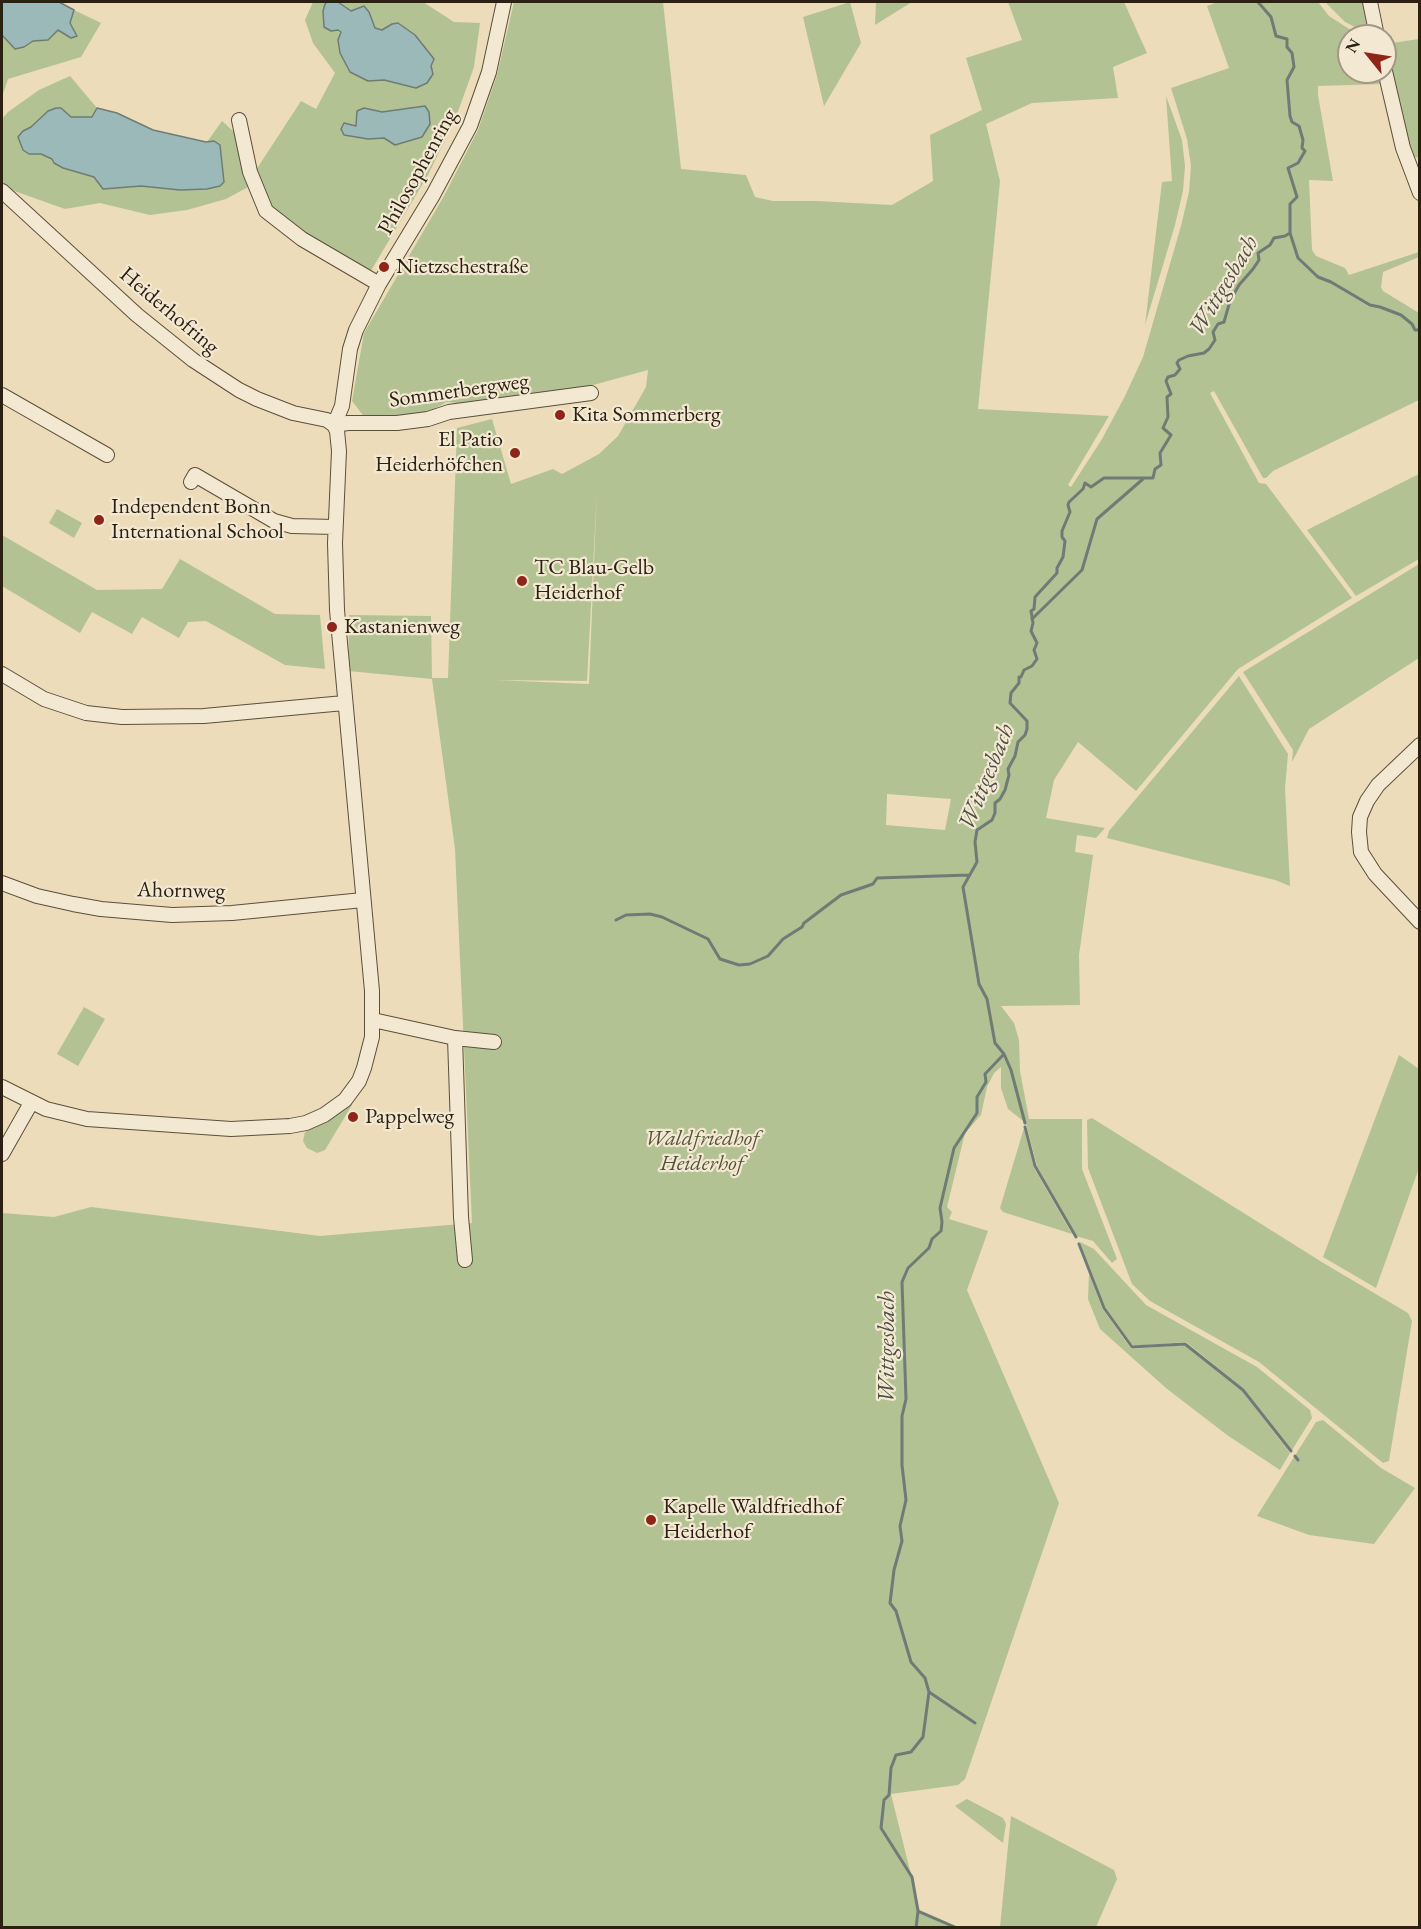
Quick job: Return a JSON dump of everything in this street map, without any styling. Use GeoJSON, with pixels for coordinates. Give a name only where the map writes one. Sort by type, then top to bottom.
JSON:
{"type":"FeatureCollection","features":[{"type":"Feature","properties":{"kind":"street","name":"Philosophenring"},"geometry":{"type":"LineString","coordinates":[[334,425],[342,406],[350,349],[356,330],[379,284],[433,195],[470,126],[489,72],[504,2]]}},
{"type":"Feature","properties":{"kind":"street"},"geometry":{"type":"LineString","coordinates":[[1370,2],[1375,24]]}},
{"type":"Feature","properties":{"kind":"street"},"geometry":{"type":"LineString","coordinates":[[1388,84],[1401,141],[1419,193]]}},
{"type":"Feature","properties":{"kind":"street"},"geometry":{"type":"LineString","coordinates":[[239,120],[250,172],[266,211],[302,239],[379,284]]}},
{"type":"Feature","properties":{"kind":"street","name":"Heiderhofring"},"geometry":{"type":"LineString","coordinates":[[3,197],[137,315],[193,360],[257,399],[293,413],[327,420],[334,425]]}},
{"type":"Feature","properties":{"kind":"street","name":"Sommerbergweg"},"geometry":{"type":"LineString","coordinates":[[334,425],[397,423],[428,419],[448,412],[492,405],[591,393]]}},
{"type":"Feature","properties":{"kind":"street"},"geometry":{"type":"LineString","coordinates":[[2,395],[107,455]]}},
{"type":"Feature","properties":{"kind":"street"},"geometry":{"type":"LineString","coordinates":[[2,1087],[46,1109],[87,1119],[244,1129],[306,1123],[324,1115],[345,1100],[359,1081],[369,1051],[373,1020],[372,991],[337,610],[335,527],[339,451],[337,431],[334,425]]}},
{"type":"Feature","properties":{"kind":"street"},"geometry":{"type":"LineString","coordinates":[[191,482],[195,475],[274,521],[292,526],[335,527]]}},
{"type":"Feature","properties":{"kind":"street"},"geometry":{"type":"LineString","coordinates":[[2,674],[44,699],[86,713],[122,717],[204,716],[344,703]]}},
{"type":"Feature","properties":{"kind":"street"},"geometry":{"type":"LineString","coordinates":[[1419,746],[1377,785],[1360,817],[1359,832],[1361,852],[1375,874],[1419,922]]}},
{"type":"Feature","properties":{"kind":"street","name":"Ahornweg"},"geometry":{"type":"LineString","coordinates":[[2,883],[37,896],[73,904],[172,915],[242,912],[363,900]]}},
{"type":"Feature","properties":{"kind":"street"},"geometry":{"type":"LineString","coordinates":[[373,1020],[455,1038],[494,1042]]}},
{"type":"Feature","properties":{"kind":"street"},"geometry":{"type":"LineString","coordinates":[[455,1038],[461,1217],[465,1260]]}},
{"type":"Feature","properties":{"kind":"street"},"geometry":{"type":"LineString","coordinates":[[2,1154],[31,1103]]}},
{"type":"Feature","properties":{"kind":"green space"},"geometry":{"type":"Polygon","coordinates":[[[313,2],[327,2],[324,4],[368,81],[384,80],[416,88],[392,24],[382,30],[375,28],[369,12],[351,12],[338,2],[423,2],[454,22],[480,23],[474,67],[455,120],[428,175],[369,274],[278,218],[264,197],[256,170],[301,101],[316,109],[335,73],[313,43],[305,20],[313,2]],[[425,106],[382,112],[364,108],[356,126],[344,123],[341,129],[344,135],[352,137],[384,138],[425,106]]]}},
{"type":"Feature","properties":{"kind":"green space","name":"Waldfriedhof Heiderhof"},"geometry":{"type":"Polygon","coordinates":[[[514,2],[663,2],[681,169],[746,175],[755,197],[773,201],[892,205],[933,181],[930,135],[982,110],[966,58],[1022,40],[1008,2],[1124,2],[1147,53],[1113,67],[1118,98],[1032,103],[986,124],[1000,181],[978,409],[1109,416],[1068,485],[1071,487],[1102,439],[1143,357],[1181,226],[1189,192],[1191,166],[1187,139],[1171,88],[1229,68],[1207,6],[1218,2],[1318,2],[1329,16],[1341,24],[1337,24],[1337,84],[1382,84],[1318,86],[1333,181],[1309,180],[1312,250],[1316,256],[1345,268],[1349,275],[1419,252],[1419,257],[1383,272],[1381,287],[1383,291],[1419,313],[1419,400],[1263,478],[1214,391],[1210,393],[1259,483],[1266,484],[1352,598],[1238,669],[1136,791],[1078,742],[1054,780],[1046,818],[1105,828],[1096,838],[1077,835],[1075,852],[1093,855],[1079,955],[1080,1005],[1001,1006],[1014,1023],[1019,1040],[1020,1071],[1029,1119],[1082,1119],[1082,1169],[1117,1259],[1112,1263],[1093,1241],[1076,1236],[1037,1166],[1025,1120],[1008,1109],[1001,1088],[1001,1067],[994,1073],[987,1087],[981,1115],[965,1133],[947,1207],[952,1212],[949,1219],[988,1231],[967,1290],[1059,1503],[965,1779],[958,1785],[891,1794],[920,1911],[958,1927],[2,1927],[2,1213],[54,1217],[91,1207],[320,1236],[472,1223],[455,849],[432,679],[348,671],[349,615],[431,616],[432,678],[448,678],[457,428],[492,419],[511,484],[553,469],[562,474],[599,454],[618,436],[646,387],[648,370],[564,393],[493,399],[467,404],[447,402],[434,409],[431,416],[366,419],[352,401],[364,333],[444,196],[478,130],[497,75],[514,2]],[[597,491],[587,681],[495,680],[589,684],[597,491]],[[887,794],[886,825],[945,830],[951,799],[887,794]]]}},
{"type":"Feature","properties":{"kind":"green space"},"geometry":{"type":"Polygon","coordinates":[[[850,2],[861,43],[824,106],[803,17],[850,2]]]}},
{"type":"Feature","properties":{"kind":"green space"},"geometry":{"type":"Polygon","coordinates":[[[876,2],[912,2],[875,25],[876,2]]]}},
{"type":"Feature","properties":{"kind":"green space"},"geometry":{"type":"Polygon","coordinates":[[[1325,2],[1366,2],[1371,24],[1345,22],[1325,2]]]}},
{"type":"Feature","properties":{"kind":"green space"},"geometry":{"type":"Polygon","coordinates":[[[74,10],[101,23],[81,57],[8,79],[2,97],[2,35],[8,42],[24,47],[33,41],[48,40],[58,30],[71,38],[76,36],[70,23],[74,10]]]}},
{"type":"Feature","properties":{"kind":"green space"},"geometry":{"type":"Polygon","coordinates":[[[1419,39],[1419,157],[1410,158],[1399,125],[1390,84],[1397,84],[1397,42],[1419,39]]]}},
{"type":"Feature","properties":{"kind":"green space"},"geometry":{"type":"Polygon","coordinates":[[[70,76],[97,108],[92,117],[71,117],[56,108],[48,111],[31,127],[23,131],[29,154],[41,154],[63,168],[94,177],[103,189],[141,186],[180,190],[207,189],[214,141],[207,142],[222,121],[234,132],[250,186],[226,199],[187,210],[150,215],[100,203],[65,209],[6,188],[2,183],[2,119],[8,112],[39,90],[70,76]]]}},
{"type":"Feature","properties":{"kind":"green space"},"geometry":{"type":"Polygon","coordinates":[[[1166,96],[1182,140],[1185,166],[1183,191],[1145,325],[1162,182],[1172,181],[1166,96]]]}},
{"type":"Feature","properties":{"kind":"green space"},"geometry":{"type":"Polygon","coordinates":[[[1419,474],[1419,559],[1356,596],[1307,530],[1419,474]]]}},
{"type":"Feature","properties":{"kind":"green space"},"geometry":{"type":"Polygon","coordinates":[[[57,509],[82,523],[74,538],[49,523],[57,509]]]}},
{"type":"Feature","properties":{"kind":"green space"},"geometry":{"type":"Polygon","coordinates":[[[2,535],[97,590],[162,589],[180,559],[275,614],[320,615],[325,669],[285,665],[206,621],[188,622],[179,638],[142,617],[132,634],[92,612],[80,633],[2,586],[2,535]]]}},
{"type":"Feature","properties":{"kind":"green space"},"geometry":{"type":"Polygon","coordinates":[[[1419,564],[1419,658],[1309,729],[1292,762],[1293,750],[1243,672],[1419,564]]]}},
{"type":"Feature","properties":{"kind":"green space"},"geometry":{"type":"Polygon","coordinates":[[[1239,676],[1288,754],[1285,788],[1290,886],[1275,880],[1107,838],[1109,831],[1239,676]]]}},
{"type":"Feature","properties":{"kind":"green space"},"geometry":{"type":"Polygon","coordinates":[[[84,1007],[105,1019],[78,1066],[57,1054],[84,1007]]]}},
{"type":"Feature","properties":{"kind":"green space"},"geometry":{"type":"Polygon","coordinates":[[[1399,1055],[1419,1069],[1419,1168],[1376,1288],[1323,1257],[1399,1055]]]}},
{"type":"Feature","properties":{"kind":"green space"},"geometry":{"type":"Polygon","coordinates":[[[351,1103],[352,1105],[325,1150],[317,1153],[307,1148],[303,1141],[305,1132],[351,1103]]]}},
{"type":"Feature","properties":{"kind":"green space"},"geometry":{"type":"Polygon","coordinates":[[[1092,1118],[1325,1264],[1408,1313],[1412,1321],[1389,1461],[1383,1463],[1259,1362],[1150,1301],[1132,1284],[1088,1168],[1087,1120],[1092,1118]]]}},
{"type":"Feature","properties":{"kind":"green space"},"geometry":{"type":"Polygon","coordinates":[[[1024,1128],[1034,1168],[1072,1234],[1003,1212],[1000,1208],[1024,1128]]]}},
{"type":"Feature","properties":{"kind":"green space"},"geometry":{"type":"Polygon","coordinates":[[[1080,1242],[1094,1249],[1146,1305],[1257,1367],[1310,1410],[1312,1418],[1292,1450],[1244,1389],[1186,1342],[1135,1346],[1131,1344],[1105,1307],[1080,1242]]]}},
{"type":"Feature","properties":{"kind":"green space"},"geometry":{"type":"Polygon","coordinates":[[[1089,1274],[1102,1308],[1131,1349],[1185,1345],[1242,1391],[1290,1453],[1280,1470],[1227,1435],[1166,1388],[1100,1329],[1088,1299],[1089,1274]]]}},
{"type":"Feature","properties":{"kind":"green space"},"geometry":{"type":"Polygon","coordinates":[[[1323,1420],[1381,1468],[1415,1488],[1374,1544],[1309,1535],[1257,1516],[1316,1422],[1323,1420]]]}},
{"type":"Feature","properties":{"kind":"green space"},"geometry":{"type":"Polygon","coordinates":[[[967,1799],[1003,1818],[1006,1824],[1003,1843],[955,1806],[967,1799]]]}},
{"type":"Feature","properties":{"kind":"green space"},"geometry":{"type":"Polygon","coordinates":[[[1011,1816],[1114,1870],[1117,1879],[1096,1927],[1000,1927],[1011,1816]]]}},
{"type":"Feature","properties":{"kind":"water"},"geometry":{"type":"Polygon","coordinates":[[[2,2],[59,2],[74,10],[70,23],[77,36],[71,38],[58,30],[48,40],[33,41],[24,47],[15,49],[2,35],[2,2]]]}},
{"type":"Feature","properties":{"kind":"water"},"geometry":{"type":"Polygon","coordinates":[[[327,2],[338,2],[351,11],[364,6],[375,28],[382,30],[398,23],[415,35],[434,59],[431,66],[433,74],[427,83],[416,88],[384,80],[368,81],[350,72],[340,53],[338,40],[341,32],[331,31],[324,27],[323,11],[327,2]]]}},
{"type":"Feature","properties":{"kind":"water"},"geometry":{"type":"Polygon","coordinates":[[[425,106],[429,112],[430,124],[422,137],[395,145],[384,138],[368,139],[344,135],[341,129],[344,123],[356,126],[357,111],[364,108],[382,112],[425,106]]]}},
{"type":"Feature","properties":{"kind":"water"},"geometry":{"type":"Polygon","coordinates":[[[61,108],[71,117],[92,117],[97,108],[117,113],[153,130],[206,142],[214,141],[220,145],[224,182],[220,186],[207,189],[180,190],[141,186],[103,189],[94,177],[63,168],[41,154],[29,154],[23,150],[18,137],[48,111],[61,108]]]}},
{"type":"Feature","properties":{"kind":"waterway","name":"Wittgesbach"},"geometry":{"type":"LineString","coordinates":[[916,1928],[918,1911],[912,1877],[881,1828],[884,1800],[889,1795],[891,1768],[896,1755],[911,1752],[923,1737],[929,1692],[925,1678],[911,1662],[896,1611],[890,1603],[894,1570],[902,1541],[900,1526],[906,1500],[902,1465],[902,1416],[906,1399],[902,1282],[908,1268],[929,1248],[932,1239],[941,1231],[940,1208],[954,1148],[977,1113],[977,1097],[986,1082],[985,1074],[1004,1054],[995,1043],[987,999],[979,984],[963,887],[977,862],[975,842],[977,830],[992,820],[995,803],[1005,790],[1009,775],[1008,769],[1015,756],[1018,742],[1027,729],[1027,721],[1010,703],[1011,693],[1019,683],[1019,677],[1024,670],[1032,666],[1037,659],[1034,650],[1037,643],[1031,631],[1033,623],[1031,611],[1034,609],[1035,597],[1057,573],[1063,557],[1065,541],[1062,531],[1070,512],[1069,502],[1083,489],[1085,483],[1091,487],[1104,478],[1153,478],[1155,469],[1161,465],[1160,453],[1171,435],[1163,428],[1168,417],[1167,397],[1171,394],[1166,381],[1168,377],[1175,375],[1180,369],[1177,363],[1179,360],[1204,353],[1209,349],[1215,340],[1213,332],[1218,324],[1224,322],[1230,301],[1239,285],[1259,260],[1258,253],[1270,245],[1274,238],[1290,233],[1290,204],[1297,197],[1288,168],[1298,163],[1305,151],[1302,148],[1303,140],[1299,126],[1292,122],[1290,116],[1287,80],[1294,67],[1292,53],[1287,47],[1287,39],[1276,36],[1271,17],[1258,2]]}},
{"type":"Feature","properties":{"kind":"waterway"},"geometry":{"type":"LineString","coordinates":[[1290,233],[1298,258],[1318,277],[1370,305],[1401,315],[1412,324],[1415,330],[1420,330]]}},
{"type":"Feature","properties":{"kind":"waterway","name":"Wittgesbach"},"geometry":{"type":"LineString","coordinates":[[1032,619],[1082,570],[1097,519],[1143,479]]}},
{"type":"Feature","properties":{"kind":"waterway"},"geometry":{"type":"LineString","coordinates":[[616,920],[626,915],[650,914],[662,917],[708,939],[720,959],[739,965],[750,964],[768,956],[783,939],[802,927],[804,923],[841,895],[873,884],[877,878],[969,875]]}},
{"type":"Feature","properties":{"kind":"waterway"},"geometry":{"type":"LineString","coordinates":[[1004,1054],[1011,1070],[1025,1123]]}},
{"type":"Feature","properties":{"kind":"waterway"},"geometry":{"type":"LineString","coordinates":[[1025,1127],[1035,1166],[1076,1237]]}},
{"type":"Feature","properties":{"kind":"waterway"},"geometry":{"type":"LineString","coordinates":[[1079,1244],[1104,1308],[1132,1347],[1185,1344],[1243,1390],[1291,1451]]}},
{"type":"Feature","properties":{"kind":"waterway"},"geometry":{"type":"LineString","coordinates":[[1295,1456],[1298,1460]]}},
{"type":"Feature","properties":{"kind":"waterway"},"geometry":{"type":"LineString","coordinates":[[929,1692],[975,1723]]}},
{"type":"Feature","properties":{"kind":"waterway"},"geometry":{"type":"LineString","coordinates":[[918,1911],[957,1928]]}},
{"type":"Feature","properties":{"kind":"place","name":"Nietzschestraße"},"geometry":{"type":"Point","coordinates":[384,267]}},
{"type":"Feature","properties":{"kind":"place","name":"Kita Sommerberg"},"geometry":{"type":"Point","coordinates":[560,415]}},
{"type":"Feature","properties":{"kind":"place","name":"El Patio Heiderhöfchen"},"geometry":{"type":"Point","coordinates":[515,453]}},
{"type":"Feature","properties":{"kind":"place","name":"Independent Bonn International School"},"geometry":{"type":"Point","coordinates":[99,520]}},
{"type":"Feature","properties":{"kind":"place","name":"TC Blau-Gelb Heiderhof"},"geometry":{"type":"Point","coordinates":[522,581]}},
{"type":"Feature","properties":{"kind":"place","name":"Kastanienweg"},"geometry":{"type":"Point","coordinates":[332,627]}},
{"type":"Feature","properties":{"kind":"place","name":"Pappelweg"},"geometry":{"type":"Point","coordinates":[353,1117]}},
{"type":"Feature","properties":{"kind":"place","name":"Kapelle Waldfriedhof Heiderhof"},"geometry":{"type":"Point","coordinates":[651,1520]}}]}
